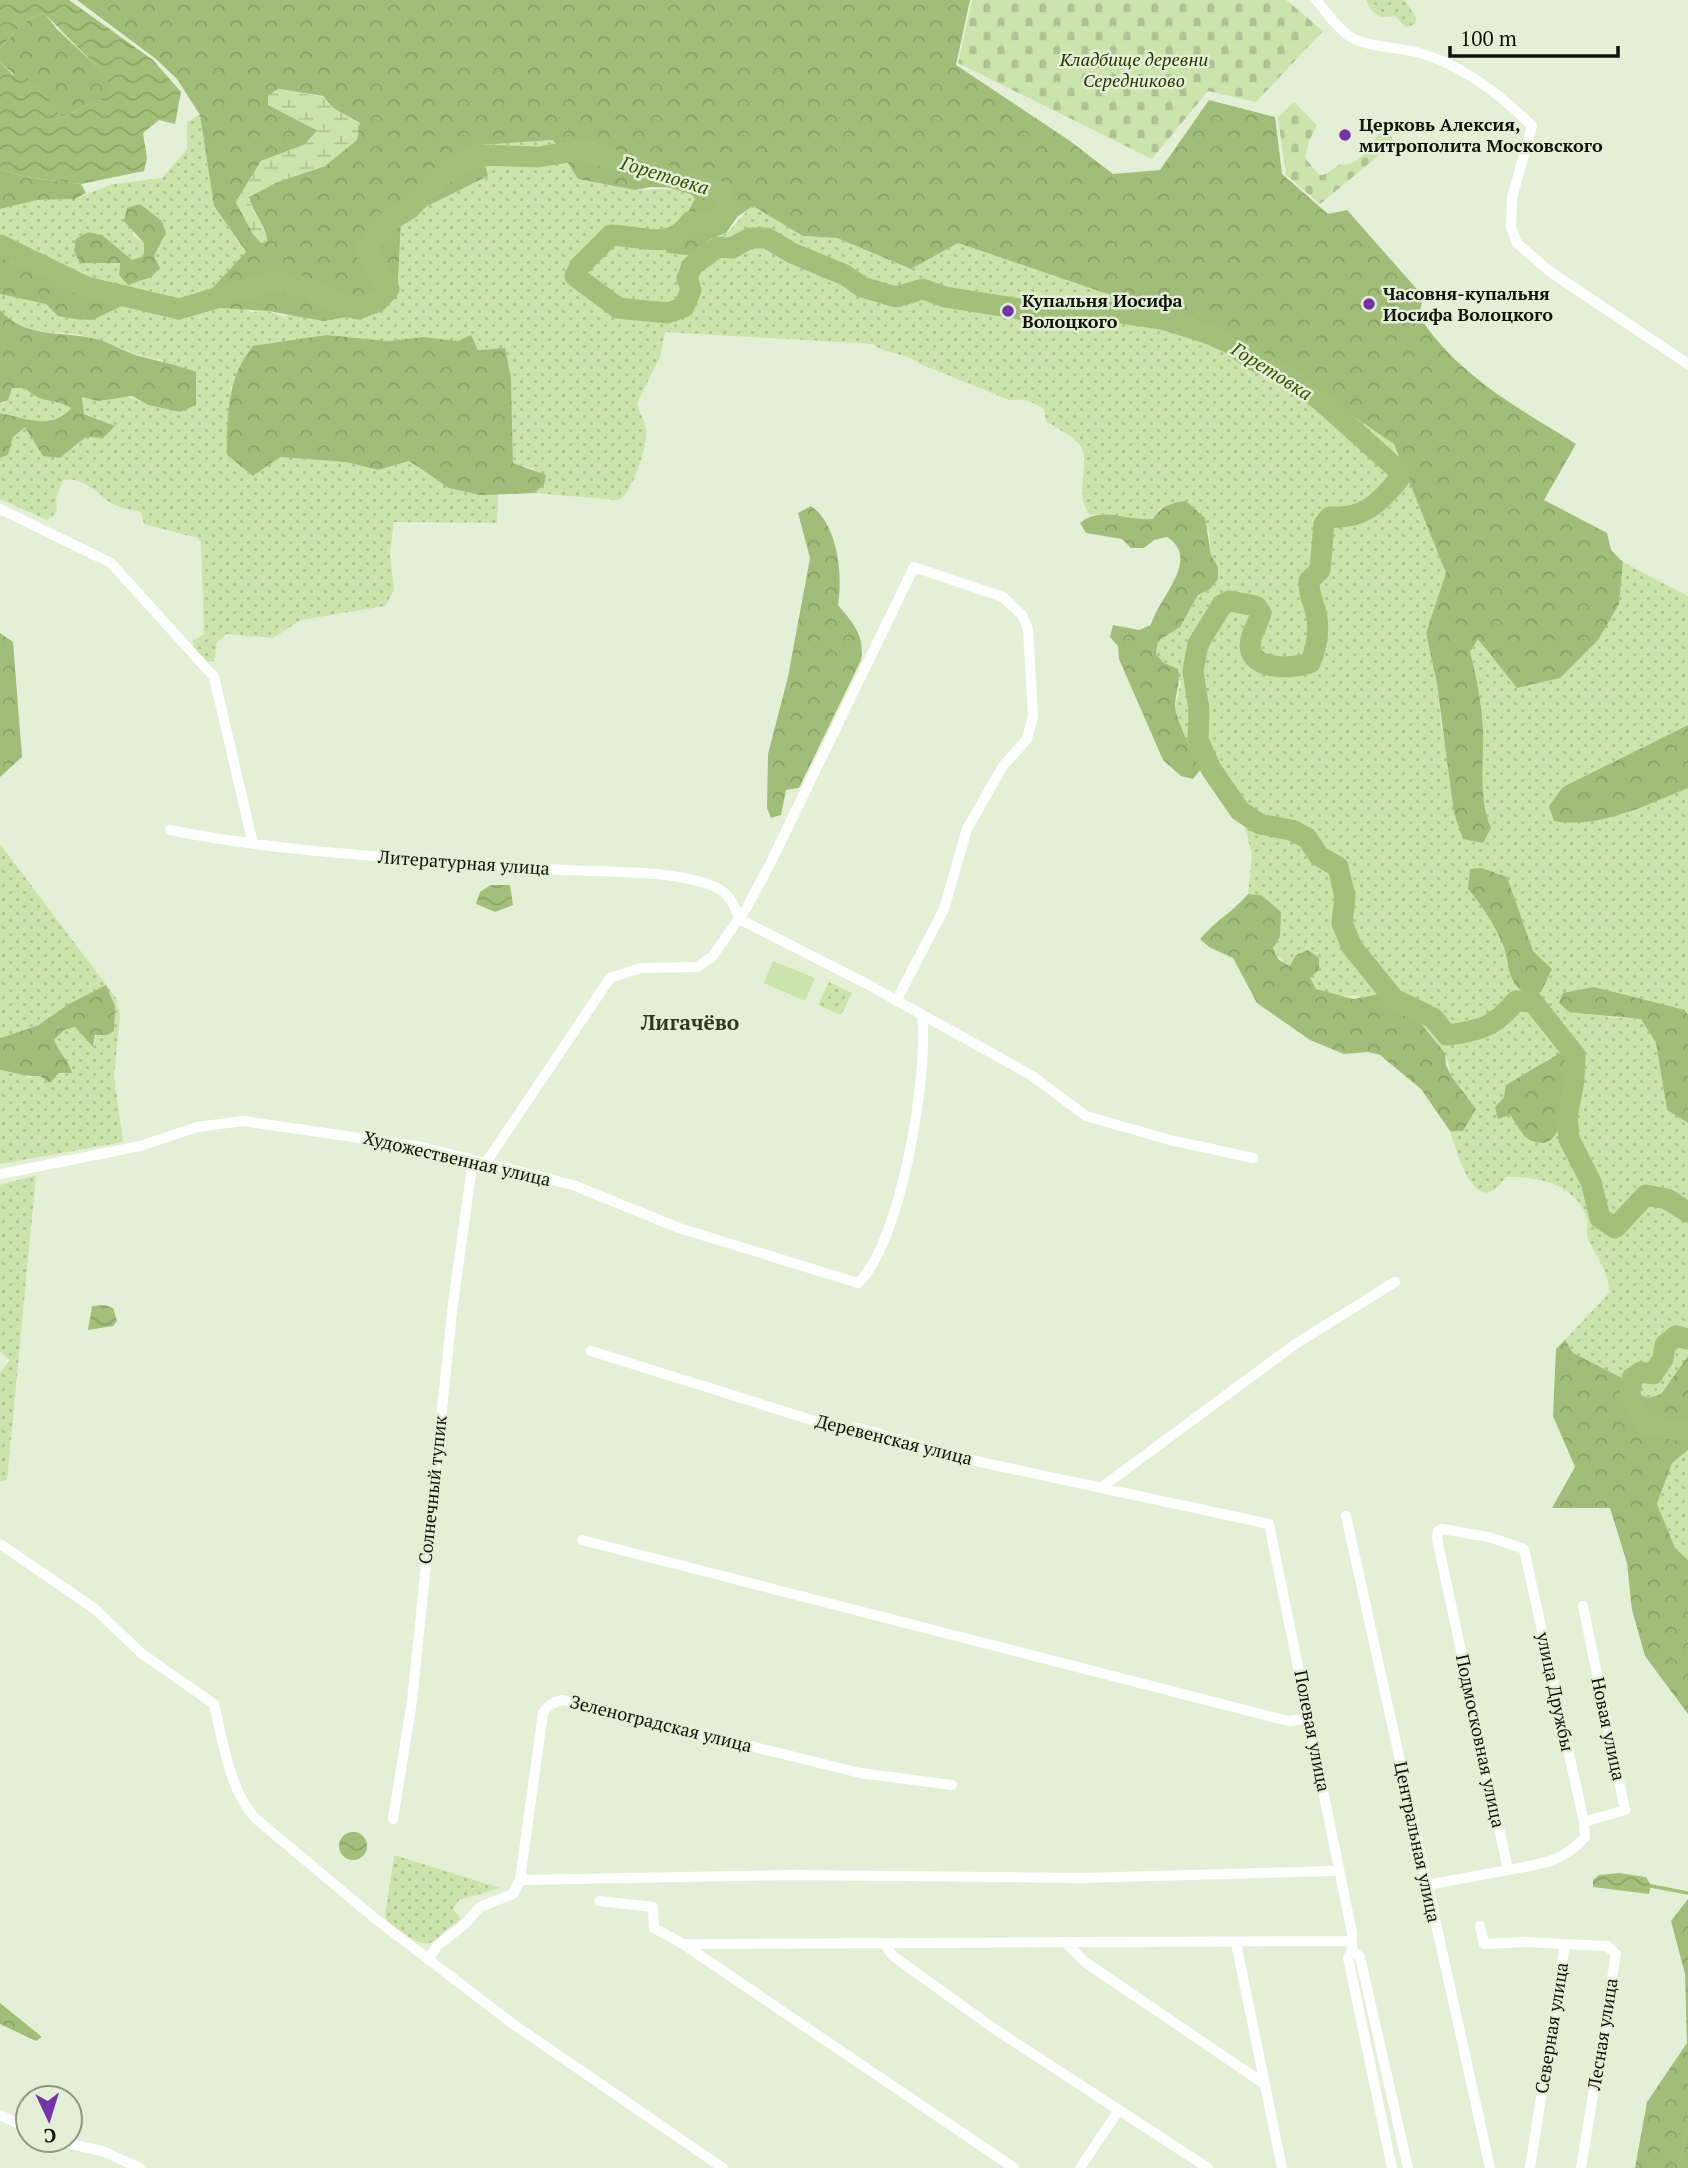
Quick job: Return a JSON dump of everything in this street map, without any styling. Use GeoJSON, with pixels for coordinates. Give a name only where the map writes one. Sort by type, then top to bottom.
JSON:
{"type":"FeatureCollection","features":[{"type":"Feature","properties":{"kind":"street"},"geometry":{"type":"LineString","coordinates":[[1316,0],[1349,36],[1441,61],[1494,91],[1513,107],[1532,126],[1512,198],[1511,227],[1517,243],[1549,271],[1688,364]]}},
{"type":"Feature","properties":{"kind":"street"},"geometry":{"type":"LineString","coordinates":[[0,509],[111,563],[214,677],[253,844]]}},
{"type":"Feature","properties":{"kind":"street"},"geometry":{"type":"LineString","coordinates":[[485,1164],[610,978],[641,968],[697,967],[712,957],[739,919],[771,862],[914,567],[1003,597],[1022,615],[1028,629],[1034,694],[1031,730],[1003,766],[967,829],[944,909],[896,1001]]}},
{"type":"Feature","properties":{"kind":"street","name":"Литературная улица"},"geometry":{"type":"LineString","coordinates":[[170,830],[253,844],[368,857],[677,877],[717,888],[732,901],[739,919]]}},
{"type":"Feature","properties":{"kind":"street"},"geometry":{"type":"LineString","coordinates":[[739,919],[1031,1075],[1086,1116],[1170,1140],[1253,1158]]}},
{"type":"Feature","properties":{"kind":"street","name":"Художественная улица"},"geometry":{"type":"LineString","coordinates":[[0,1174],[140,1146],[197,1127],[243,1121],[371,1138],[472,1160],[600,1194],[679,1228],[858,1283],[871,1271],[891,1223],[900,1187],[911,1140],[924,1051],[922,1016]]}},
{"type":"Feature","properties":{"kind":"street","name":"Солнечный тупик"},"geometry":{"type":"LineString","coordinates":[[393,1819],[412,1701],[453,1303],[472,1160]]}},
{"type":"Feature","properties":{"kind":"street"},"geometry":{"type":"LineString","coordinates":[[1102,1488],[1294,1345],[1395,1282]]}},
{"type":"Feature","properties":{"kind":"street","name":"Деревенская улица"},"geometry":{"type":"LineString","coordinates":[[591,1351],[844,1430],[859,1428],[966,1459],[1244,1519],[1260,1520]]}},
{"type":"Feature","properties":{"kind":"street","name":"Центральная улица"},"geometry":{"type":"LineString","coordinates":[[1346,1516],[1490,2168]]}},
{"type":"Feature","properties":{"kind":"street","name":"Полевая улица"},"geometry":{"type":"LineString","coordinates":[[1260,1520],[1269,1524],[1310,1719],[1352,1945],[1360,1957],[1408,2168]]}},
{"type":"Feature","properties":{"kind":"street","name":"улица Дружбы"},"geometry":{"type":"LineString","coordinates":[[1438,1531],[1446,1529],[1489,1537],[1524,1549],[1584,1822]]}},
{"type":"Feature","properties":{"kind":"street","name":"Подмосковная улица"},"geometry":{"type":"LineString","coordinates":[[1438,1531],[1437,1539],[1508,1870]]}},
{"type":"Feature","properties":{"kind":"street"},"geometry":{"type":"LineString","coordinates":[[582,1541],[1288,1721],[1310,1719]]}},
{"type":"Feature","properties":{"kind":"street"},"geometry":{"type":"LineString","coordinates":[[0,1544],[95,1609],[141,1653],[214,1704],[233,1779],[247,1810],[428,1960],[513,2024],[723,2168]]}},
{"type":"Feature","properties":{"kind":"street","name":"Новая улица"},"geometry":{"type":"LineString","coordinates":[[1583,1606],[1625,1811],[1584,1822]]}},
{"type":"Feature","properties":{"kind":"street","name":"Зеленоградская улица"},"geometry":{"type":"LineString","coordinates":[[520,1880],[543,1713],[547,1706],[563,1700],[860,1773],[952,1785]]}},
{"type":"Feature","properties":{"kind":"street"},"geometry":{"type":"LineString","coordinates":[[1427,1885],[1555,1861],[1572,1852],[1586,1837],[1584,1822]]}},
{"type":"Feature","properties":{"kind":"street"},"geometry":{"type":"LineString","coordinates":[[428,1960],[437,1946],[451,1937],[480,1907],[513,1894],[520,1880],[794,1875],[1081,1878],[1332,1871]]}},
{"type":"Feature","properties":{"kind":"street"},"geometry":{"type":"LineString","coordinates":[[599,1901],[653,1907],[654,1928],[683,1944],[1014,2168]]}},
{"type":"Feature","properties":{"kind":"street","name":"Северная улица"},"geometry":{"type":"LineString","coordinates":[[1480,1926],[1484,1944],[1565,1944],[1530,2168]]}},
{"type":"Feature","properties":{"kind":"street"},"geometry":{"type":"LineString","coordinates":[[1065,1942],[1085,1962],[1263,2082]]}},
{"type":"Feature","properties":{"kind":"street"},"geometry":{"type":"LineString","coordinates":[[683,1944],[1236,1942],[1352,1945]]}},
{"type":"Feature","properties":{"kind":"street"},"geometry":{"type":"LineString","coordinates":[[1236,1942],[1282,2168]]}},
{"type":"Feature","properties":{"kind":"street"},"geometry":{"type":"LineString","coordinates":[[884,1943],[893,1956],[955,2001],[1208,2168]]}},
{"type":"Feature","properties":{"kind":"street","name":"Лесная улица"},"geometry":{"type":"LineString","coordinates":[[1565,1944],[1607,1946],[1616,1954],[1581,2168]]}},
{"type":"Feature","properties":{"kind":"street","name":"Полевая улица"},"geometry":{"type":"LineString","coordinates":[[1352,1945],[1348,1958],[1392,2168]]}},
{"type":"Feature","properties":{"kind":"street"},"geometry":{"type":"LineString","coordinates":[[1080,2168],[1119,2110]]}},
{"type":"Feature","properties":{"kind":"street"},"geometry":{"type":"LineString","coordinates":[[1383,2121],[1397,2118]]}},
{"type":"Feature","properties":{"kind":"street"},"geometry":{"type":"LineString","coordinates":[[84,2147],[102,2151],[140,2168]]}},
{"type":"Feature","properties":{"kind":"green space"},"geometry":{"type":"Polygon","coordinates":[[[77,0],[970,0],[956,65],[1070,141],[1113,174],[1160,170],[1209,100],[1275,117],[1282,174],[1328,214],[1347,210],[1423,296],[1419,316],[1470,373],[1490,389],[1576,444],[1544,500],[1607,533],[1611,550],[1623,562],[1619,604],[1598,640],[1560,678],[1517,688],[1478,639],[1470,652],[1482,712],[1483,793],[1491,828],[1483,843],[1463,839],[1454,813],[1437,684],[1426,633],[1446,573],[1394,444],[1240,339],[958,243],[911,269],[837,238],[803,236],[753,206],[737,217],[726,233],[710,239],[698,252],[687,255],[667,253],[662,242],[680,227],[695,199],[686,188],[651,187],[635,190],[578,179],[553,140],[480,145],[470,152],[484,161],[488,176],[401,219],[397,298],[357,315],[324,321],[268,311],[220,308],[206,295],[246,252],[214,206],[200,115],[177,79],[156,59],[77,0]],[[278,89],[269,105],[318,130],[304,145],[261,161],[236,202],[253,234],[267,242],[265,231],[249,197],[277,182],[325,166],[360,123],[333,108],[323,96],[278,89]]]}},
{"type":"Feature","properties":{"kind":"green space","name":"Кладбище деревни Середниково"},"geometry":{"type":"Polygon","coordinates":[[[972,0],[1286,0],[1323,31],[1256,102],[1208,91],[1152,159],[958,63],[972,0]]]}},
{"type":"Feature","properties":{"kind":"green space"},"geometry":{"type":"Polygon","coordinates":[[[1366,0],[1405,0],[1416,18],[1415,24],[1406,27],[1396,17],[1381,17],[1371,10],[1366,0]]]}},
{"type":"Feature","properties":{"kind":"green space"},"geometry":{"type":"Polygon","coordinates":[[[45,14],[57,29],[108,77],[108,96],[81,107],[66,117],[59,115],[0,62],[0,49],[14,32],[25,22],[45,14]]]}},
{"type":"Feature","properties":{"kind":"green space"},"geometry":{"type":"Polygon","coordinates":[[[278,89],[323,97],[333,108],[360,124],[357,140],[325,166],[277,182],[249,197],[266,236],[267,242],[261,243],[253,234],[236,202],[261,161],[304,145],[318,131],[268,105],[268,95],[278,89]]]}},
{"type":"Feature","properties":{"kind":"green space"},"geometry":{"type":"Polygon","coordinates":[[[1294,102],[1317,125],[1305,158],[1319,175],[1328,173],[1339,165],[1356,161],[1385,128],[1395,142],[1320,204],[1286,175],[1278,117],[1294,102]]]}},
{"type":"Feature","properties":{"kind":"green space"},"geometry":{"type":"Polygon","coordinates":[[[200,115],[214,206],[246,253],[207,295],[251,312],[268,311],[285,317],[401,219],[488,176],[469,152],[480,145],[553,140],[578,179],[635,190],[686,188],[695,199],[692,206],[681,223],[662,242],[698,252],[729,231],[753,206],[803,236],[837,238],[911,269],[958,243],[1240,339],[1394,443],[1446,573],[1426,633],[1450,768],[1491,828],[1484,805],[1482,781],[1482,712],[1470,652],[1479,638],[1491,657],[1619,604],[1623,562],[1688,596],[1688,725],[1563,787],[1621,815],[1688,788],[1688,1015],[1685,1010],[1604,1017],[1641,1019],[1656,1043],[1667,1110],[1688,1123],[1688,1356],[1661,1394],[1649,1398],[1638,1394],[1620,1377],[1573,1353],[1565,1340],[1609,1293],[1605,1272],[1587,1236],[1588,1223],[1582,1206],[1574,1197],[1554,1184],[1530,1178],[1506,1177],[1495,1189],[1485,1192],[1477,1189],[1463,1168],[1450,1131],[1463,1131],[1475,1108],[1452,1077],[1445,1053],[1421,1022],[1398,1010],[1390,1000],[1335,995],[1316,989],[1306,977],[1277,955],[1273,948],[1280,937],[1278,924],[1261,895],[1248,894],[1252,854],[1245,828],[1193,758],[1175,708],[1181,682],[1156,654],[1158,641],[1180,627],[1198,595],[1210,589],[1218,567],[1211,555],[1209,530],[1160,508],[1154,519],[1090,515],[1083,496],[1083,450],[1072,438],[1046,421],[1044,409],[1036,404],[1024,400],[1009,400],[873,344],[665,332],[660,357],[637,403],[646,437],[638,469],[623,497],[617,500],[534,493],[544,485],[534,469],[513,463],[511,378],[504,348],[478,350],[471,335],[458,341],[423,337],[388,341],[327,335],[291,341],[231,387],[227,455],[253,475],[280,457],[346,462],[378,470],[409,461],[450,486],[485,494],[498,494],[497,523],[394,522],[390,554],[394,590],[385,606],[301,620],[273,638],[227,634],[217,642],[214,661],[207,662],[194,648],[193,641],[204,634],[201,542],[197,538],[144,524],[141,512],[116,506],[77,480],[63,480],[56,498],[57,512],[47,520],[0,499],[0,458],[8,455],[13,437],[25,426],[43,456],[74,448],[86,437],[103,438],[100,419],[84,414],[82,397],[122,397],[148,405],[163,360],[82,335],[22,327],[0,310],[0,294],[46,304],[58,316],[92,320],[117,290],[52,275],[6,256],[0,248],[0,209],[37,200],[75,199],[112,184],[162,178],[187,149],[187,122],[200,115]],[[140,204],[133,235],[144,243],[144,256],[132,261],[102,235],[88,232],[107,262],[120,263],[119,275],[154,256],[166,233],[162,221],[140,204]],[[1495,872],[1468,889],[1494,925],[1503,945],[1507,966],[1551,969],[1533,951],[1507,877],[1495,872]],[[1548,1058],[1539,1068],[1527,1072],[1495,1107],[1510,1115],[1517,1125],[1565,1112],[1564,1100],[1571,1060],[1548,1058]]]}},
{"type":"Feature","properties":{"kind":"green space"},"geometry":{"type":"Polygon","coordinates":[[[0,169],[25,177],[81,184],[86,193],[75,199],[37,200],[0,209],[0,169]]]}},
{"type":"Feature","properties":{"kind":"green space"},"geometry":{"type":"Polygon","coordinates":[[[140,204],[162,221],[166,233],[154,256],[160,268],[151,277],[128,285],[119,275],[120,263],[80,263],[74,251],[76,239],[88,232],[102,235],[132,260],[144,256],[144,243],[124,221],[127,208],[140,204]]]}},
{"type":"Feature","properties":{"kind":"green space"},"geometry":{"type":"Polygon","coordinates":[[[0,249],[10,262],[61,278],[117,290],[122,306],[92,320],[75,319],[58,316],[46,304],[0,294],[0,249]]]}},
{"type":"Feature","properties":{"kind":"green space"},"geometry":{"type":"Polygon","coordinates":[[[0,310],[10,319],[31,329],[98,340],[136,355],[196,372],[196,405],[180,412],[148,405],[132,396],[98,401],[82,397],[84,414],[115,426],[103,438],[86,437],[60,458],[43,456],[25,427],[13,437],[8,455],[0,458],[0,413],[47,421],[63,415],[71,408],[37,397],[25,388],[12,388],[8,400],[0,403],[0,310]]]}},
{"type":"Feature","properties":{"kind":"green space"},"geometry":{"type":"Polygon","coordinates":[[[327,335],[388,341],[423,337],[458,341],[471,335],[478,350],[505,348],[511,378],[513,463],[546,475],[544,485],[534,493],[480,495],[449,488],[409,461],[378,470],[346,462],[280,457],[253,476],[227,455],[230,398],[244,358],[253,346],[327,335]]]}},
{"type":"Feature","properties":{"kind":"green space"},"geometry":{"type":"Polygon","coordinates":[[[12,388],[25,388],[36,396],[71,408],[63,415],[46,421],[0,413],[0,403],[4,404],[12,388]]]}},
{"type":"Feature","properties":{"kind":"green space"},"geometry":{"type":"Polygon","coordinates":[[[1186,501],[1205,518],[1211,555],[1218,567],[1218,579],[1210,589],[1198,595],[1180,627],[1158,641],[1156,654],[1164,663],[1178,669],[1176,712],[1201,769],[1193,779],[1181,776],[1163,760],[1119,659],[1118,646],[1110,637],[1113,625],[1139,630],[1151,625],[1179,567],[1177,546],[1167,537],[1154,540],[1144,548],[1131,548],[1122,539],[1086,533],[1080,523],[1097,515],[1153,519],[1167,506],[1186,501]]]}},
{"type":"Feature","properties":{"kind":"green space"},"geometry":{"type":"Polygon","coordinates":[[[811,506],[820,514],[833,538],[839,565],[838,605],[859,636],[861,660],[799,788],[786,790],[781,815],[771,818],[767,808],[768,754],[788,677],[810,558],[798,513],[811,506]]]}},
{"type":"Feature","properties":{"kind":"green space"},"geometry":{"type":"Polygon","coordinates":[[[0,633],[13,642],[22,757],[0,777],[0,633]]]}},
{"type":"Feature","properties":{"kind":"green space"},"geometry":{"type":"Polygon","coordinates":[[[1688,725],[1688,788],[1606,819],[1571,823],[1554,821],[1549,806],[1563,787],[1688,725]]]}},
{"type":"Feature","properties":{"kind":"green space"},"geometry":{"type":"Polygon","coordinates":[[[0,844],[116,998],[120,1015],[114,1076],[123,1142],[0,1164],[0,1070],[17,1071],[28,1077],[71,1073],[54,1040],[64,1030],[75,1027],[94,1046],[106,986],[69,1004],[37,1026],[0,1038],[0,844]]]}},
{"type":"Feature","properties":{"kind":"green space"},"geometry":{"type":"Polygon","coordinates":[[[1482,868],[1507,877],[1533,951],[1552,969],[1541,992],[1529,996],[1515,984],[1498,933],[1468,889],[1470,869],[1482,868]]]}},
{"type":"Feature","properties":{"kind":"green space"},"geometry":{"type":"Polygon","coordinates":[[[1248,894],[1261,895],[1281,912],[1280,937],[1273,948],[1279,960],[1290,966],[1296,955],[1308,950],[1319,958],[1319,970],[1310,978],[1316,989],[1354,999],[1379,994],[1420,1022],[1445,1053],[1446,1065],[1452,1077],[1476,1109],[1463,1131],[1450,1131],[1421,1089],[1380,1055],[1368,1052],[1344,1054],[1310,1040],[1257,1003],[1233,958],[1209,947],[1200,939],[1248,894]]]}},
{"type":"Feature","properties":{"kind":"green space"},"geometry":{"type":"Polygon","coordinates":[[[773,961],[815,978],[805,1001],[764,983],[773,961]]]}},
{"type":"Feature","properties":{"kind":"green space"},"geometry":{"type":"Polygon","coordinates":[[[829,982],[852,993],[841,1015],[818,1005],[829,982]]]}},
{"type":"Feature","properties":{"kind":"green space"},"geometry":{"type":"Polygon","coordinates":[[[106,985],[115,1006],[114,1031],[107,1035],[95,1035],[93,1047],[75,1027],[64,1030],[54,1040],[72,1073],[59,1073],[50,1083],[40,1076],[0,1070],[0,1038],[37,1026],[69,1004],[106,985]]]}},
{"type":"Feature","properties":{"kind":"green space"},"geometry":{"type":"Polygon","coordinates":[[[1594,987],[1685,1010],[1688,1015],[1688,1123],[1667,1110],[1656,1043],[1641,1019],[1569,1012],[1559,1003],[1563,993],[1594,987]]]}},
{"type":"Feature","properties":{"kind":"green space"},"geometry":{"type":"Polygon","coordinates":[[[1560,1053],[1571,1060],[1562,1122],[1551,1140],[1534,1142],[1525,1136],[1510,1115],[1498,1119],[1495,1107],[1504,1097],[1506,1085],[1560,1053]]]}},
{"type":"Feature","properties":{"kind":"green space"},"geometry":{"type":"Polygon","coordinates":[[[36,1175],[7,1480],[0,1481],[0,1373],[10,1360],[0,1352],[0,1185],[36,1175]]]}},
{"type":"Feature","properties":{"kind":"green space"},"geometry":{"type":"Polygon","coordinates":[[[1565,1340],[1573,1353],[1620,1377],[1638,1394],[1649,1398],[1661,1394],[1688,1356],[1688,1450],[1672,1463],[1657,1504],[1675,1548],[1688,1560],[1688,1714],[1645,1656],[1632,1610],[1627,1563],[1610,1508],[1552,1508],[1575,1467],[1553,1416],[1556,1349],[1565,1340]]]}},
{"type":"Feature","properties":{"kind":"green space"},"geometry":{"type":"Polygon","coordinates":[[[1688,1450],[1688,1560],[1675,1548],[1657,1504],[1672,1463],[1688,1450]]]}},
{"type":"Feature","properties":{"kind":"green space"},"geometry":{"type":"Polygon","coordinates":[[[394,1856],[500,1888],[459,1900],[453,1909],[460,1919],[458,1922],[430,1943],[416,1941],[397,1929],[385,1917],[394,1856]]]}},
{"type":"Feature","properties":{"kind":"green space"},"geometry":{"type":"Polygon","coordinates":[[[1688,1899],[1688,2168],[1635,2168],[1647,2102],[1687,2043],[1685,1974],[1671,1921],[1688,1899]]]}},
{"type":"Feature","properties":{"kind":"green space"},"geometry":{"type":"Polygon","coordinates":[[[0,2003],[42,2037],[36,2041],[0,2024],[0,2003]]]}},
{"type":"Feature","properties":{"kind":"water"},"geometry":{"type":"Polygon","coordinates":[[[0,0],[69,0],[153,60],[181,92],[175,124],[159,120],[143,133],[147,158],[144,171],[81,184],[25,177],[0,169],[0,62],[13,75],[35,83],[46,94],[59,115],[66,117],[107,96],[108,78],[45,14],[25,22],[0,49],[0,0]]]}},
{"type":"Feature","properties":{"kind":"water"},"geometry":{"type":"Polygon","coordinates":[[[491,885],[510,885],[513,905],[495,912],[476,904],[480,892],[491,885]]]}},
{"type":"Feature","properties":{"kind":"water"},"geometry":{"type":"Polygon","coordinates":[[[105,1305],[113,1308],[117,1321],[113,1326],[88,1330],[92,1306],[105,1305]]]}},
{"type":"Feature","properties":{"kind":"water"},"geometry":{"type":"Polygon","coordinates":[[[353,1832],[363,1836],[367,1846],[363,1856],[353,1860],[343,1856],[339,1846],[343,1836],[353,1832]]]}},
{"type":"Feature","properties":{"kind":"water"},"geometry":{"type":"Polygon","coordinates":[[[1619,1873],[1646,1877],[1651,1886],[1649,1894],[1593,1887],[1593,1880],[1599,1875],[1619,1873]]]}},
{"type":"Feature","properties":{"kind":"waterway","name":"Горетовка"},"geometry":{"type":"LineString","coordinates":[[0,245],[86,287],[179,309],[275,281],[305,287],[337,304],[358,309],[377,302],[389,289],[365,250],[388,222],[409,209],[446,172],[479,155],[538,157],[582,150],[723,193],[727,213],[713,224],[690,222],[682,231],[665,239],[611,235],[580,266],[575,276],[618,308],[668,313],[684,307],[691,290],[687,278],[692,266],[718,247],[732,248],[750,238],[767,238],[792,253],[845,275],[862,287],[896,297],[923,289],[945,297],[1026,310],[1081,315],[1115,312],[1162,319],[1230,343],[1252,360],[1279,371],[1320,400],[1397,469],[1399,479],[1369,508],[1352,515],[1330,517],[1324,524],[1320,570],[1309,581],[1318,626],[1310,663],[1282,667],[1262,663],[1255,658],[1251,650],[1251,639],[1261,613],[1256,606],[1230,601],[1222,605],[1198,644],[1193,671],[1199,710],[1198,740],[1211,769],[1240,811],[1260,824],[1291,830],[1307,838],[1319,856],[1338,867],[1345,897],[1342,923],[1352,947],[1394,999],[1433,1018],[1447,1035],[1486,1026],[1516,1001],[1533,1002],[1575,1055],[1574,1081],[1567,1117],[1569,1139],[1591,1182],[1600,1218],[1615,1228],[1646,1195],[1667,1199],[1688,1212]]}},
{"type":"Feature","properties":{"kind":"waterway","name":"Горетовка"},"geometry":{"type":"LineString","coordinates":[[1688,1339],[1676,1336],[1665,1345],[1663,1359],[1653,1374],[1641,1372],[1632,1378],[1630,1395],[1645,1425],[1688,1432]]}},
{"type":"Feature","properties":{"kind":"waterway"},"geometry":{"type":"LineString","coordinates":[[1651,1886],[1688,1893]]}},
{"type":"Feature","properties":{"kind":"waterway"},"geometry":{"type":"LineString","coordinates":[[1679,2168],[1688,2125]]}},
{"type":"Feature","properties":{"kind":"place","name":"Церковь Алексия, митрополита Московского"},"geometry":{"type":"Point","coordinates":[1345,135]}},
{"type":"Feature","properties":{"kind":"place","name":"Часовня-купальня Иосифа Волоцкого"},"geometry":{"type":"Point","coordinates":[1369,304]}},
{"type":"Feature","properties":{"kind":"place","name":"Купальня Иосифа Волоцкого"},"geometry":{"type":"Point","coordinates":[1008,311]}},
{"type":"Feature","properties":{"kind":"district","name":"Лигачёво"},"geometry":{"type":"Point","coordinates":[690,1023]}}]}
